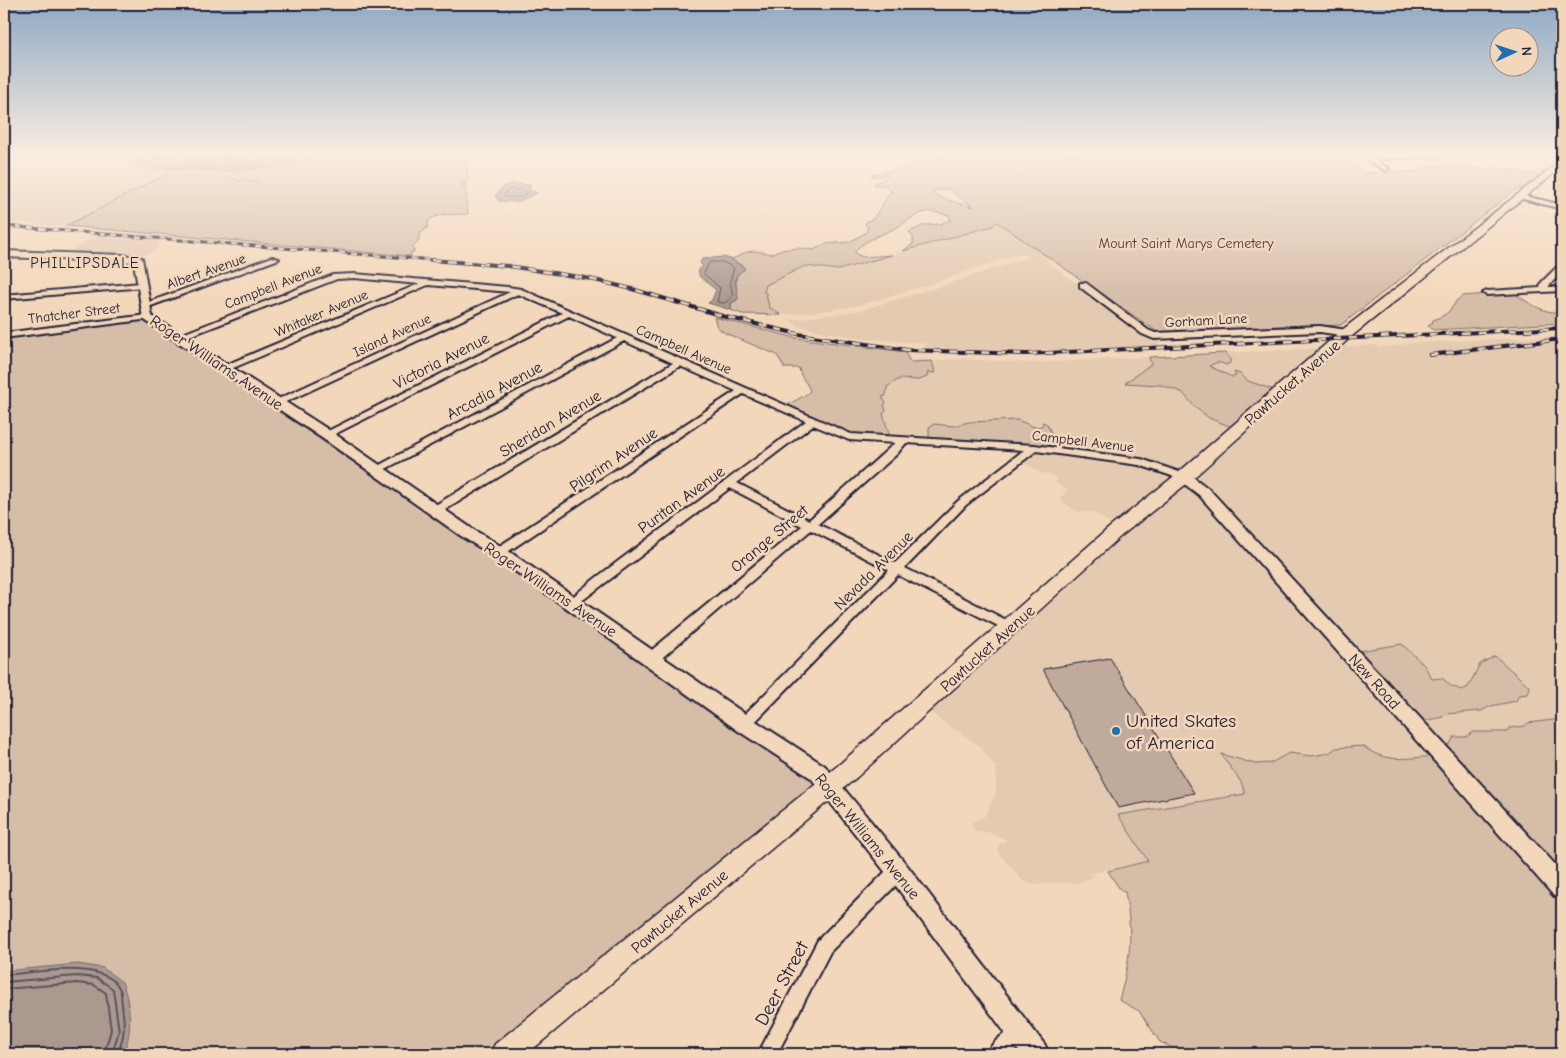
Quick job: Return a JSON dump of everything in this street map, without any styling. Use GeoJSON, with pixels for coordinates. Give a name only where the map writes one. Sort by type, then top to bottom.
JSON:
{"type":"FeatureCollection","features":[{"type":"Feature","properties":{"kind":"main road","name":"Pawtucket Avenue"},"geometry":{"type":"LineString","coordinates":[[504,1054],[830,785],[1115,532],[1184,477],[1347,333],[1514,202]]}},
{"type":"Feature","properties":{"kind":"main road","name":"Roger Williams Avenue"},"geometry":{"type":"LineString","coordinates":[[4,254],[135,259],[140,262],[146,311],[179,337],[499,552],[744,724],[818,772],[898,871],[1036,1054]]}},
{"type":"Feature","properties":{"kind":"main road","name":"New Road"},"geometry":{"type":"LineString","coordinates":[[1184,477],[1204,492],[1562,888]]}},
{"type":"Feature","properties":{"kind":"street"},"geometry":{"type":"LineString","coordinates":[[1543,202],[1562,207]]}},
{"type":"Feature","properties":{"kind":"street","name":"Albert Avenue"},"geometry":{"type":"LineString","coordinates":[[146,311],[274,259]]}},
{"type":"Feature","properties":{"kind":"street"},"geometry":{"type":"LineString","coordinates":[[1544,290],[1544,285],[1562,266]]}},
{"type":"Feature","properties":{"kind":"street","name":"Campbell Avenue"},"geometry":{"type":"LineString","coordinates":[[179,337],[336,277],[354,276],[518,291],[849,437],[1034,448],[1141,462],[1184,477]]}},
{"type":"Feature","properties":{"kind":"street","name":"Whitaker Avenue"},"geometry":{"type":"LineString","coordinates":[[226,368],[427,283]]}},
{"type":"Feature","properties":{"kind":"street"},"geometry":{"type":"LineString","coordinates":[[4,297],[142,285]]}},
{"type":"Feature","properties":{"kind":"street","name":"Gorham Lane"},"geometry":{"type":"LineString","coordinates":[[1082,285],[1145,332],[1154,336],[1320,329],[1347,333]]}},
{"type":"Feature","properties":{"kind":"street"},"geometry":{"type":"LineString","coordinates":[[1487,293],[1562,289]]}},
{"type":"Feature","properties":{"kind":"street","name":"Island Avenue"},"geometry":{"type":"LineString","coordinates":[[277,403],[518,291]]}},
{"type":"Feature","properties":{"kind":"street","name":"Thatcher Street"},"geometry":{"type":"LineString","coordinates":[[4,336],[146,311]]}},
{"type":"Feature","properties":{"kind":"street","name":"Victoria Avenue"},"geometry":{"type":"LineString","coordinates":[[327,436],[569,313]]}},
{"type":"Feature","properties":{"kind":"street","name":"Arcadia Avenue"},"geometry":{"type":"LineString","coordinates":[[378,470],[624,337]]}},
{"type":"Feature","properties":{"kind":"street","name":"Sheridan Avenue"},"geometry":{"type":"LineString","coordinates":[[436,510],[680,362]]}},
{"type":"Feature","properties":{"kind":"street","name":"Pilgrim Avenue"},"geometry":{"type":"LineString","coordinates":[[499,552],[743,390]]}},
{"type":"Feature","properties":{"kind":"street","name":"Puritan Avenue"},"geometry":{"type":"LineString","coordinates":[[571,603],[662,532],[730,484],[812,422]]}},
{"type":"Feature","properties":{"kind":"street","name":"Orange Street"},"geometry":{"type":"LineString","coordinates":[[652,658],[810,525],[893,452],[903,440]]}},
{"type":"Feature","properties":{"kind":"street","name":"Nevada Avenue"},"geometry":{"type":"LineString","coordinates":[[744,724],[962,503],[1034,448]]}},
{"type":"Feature","properties":{"kind":"street"},"geometry":{"type":"LineString","coordinates":[[730,484],[1010,627]]}},
{"type":"Feature","properties":{"kind":"street","name":"Deer Street"},"geometry":{"type":"LineString","coordinates":[[768,1054],[824,946],[898,871]]}},
{"type":"Feature","properties":{"kind":"street"},"geometry":{"type":"LineString","coordinates":[[996,1054],[1021,1033]]}},
{"type":"Feature","properties":{"kind":"shaded area"},"geometry":{"type":"Polygon","coordinates":[[[4,202],[113,202],[65,227],[4,222],[4,202]]]}},
{"type":"Feature","properties":{"kind":"shaded area"},"geometry":{"type":"Polygon","coordinates":[[[998,221],[1041,246],[1049,263],[1074,282],[1086,286],[1155,336],[1161,346],[964,352],[962,349],[929,348],[926,347],[925,343],[866,339],[830,333],[799,326],[790,320],[858,311],[1026,258],[1025,255],[1019,254],[927,285],[855,306],[781,315],[769,307],[766,293],[764,292],[766,285],[806,266],[838,270],[993,226],[998,221]]]}},
{"type":"Feature","properties":{"kind":"shaded area"},"geometry":{"type":"Polygon","coordinates":[[[95,236],[160,240],[156,250],[136,258],[68,256],[75,251],[72,250],[95,236]]]}},
{"type":"Feature","properties":{"kind":"shaded area"},"geometry":{"type":"Polygon","coordinates":[[[1562,336],[1562,719],[1528,723],[1525,726],[1510,728],[1507,732],[1473,732],[1466,737],[1455,737],[1450,744],[1435,756],[1390,760],[1379,755],[1336,748],[1329,753],[1312,756],[1289,753],[1271,763],[1255,764],[1222,754],[1241,782],[1245,794],[1118,815],[1148,861],[1090,874],[1095,876],[1075,884],[1054,882],[1034,885],[1023,881],[997,852],[999,844],[1007,840],[988,832],[974,831],[972,822],[985,816],[996,793],[996,767],[979,745],[941,721],[924,705],[1117,527],[1093,512],[1078,512],[1064,503],[1060,498],[1068,490],[1055,483],[1056,477],[1041,473],[1021,461],[1030,450],[1056,450],[1057,446],[1047,424],[1043,422],[1042,426],[1034,427],[1017,420],[969,422],[953,426],[943,424],[929,440],[890,437],[883,414],[884,405],[882,397],[887,387],[899,379],[919,380],[928,372],[935,373],[933,361],[964,359],[1034,363],[1149,357],[1151,364],[1125,382],[1128,384],[1160,385],[1175,389],[1182,392],[1193,405],[1248,381],[1234,373],[1236,376],[1232,377],[1208,366],[1230,359],[1225,353],[1377,345],[1378,347],[1389,347],[1412,343],[1562,336]],[[1402,644],[1348,653],[1446,714],[1481,711],[1491,706],[1516,701],[1480,664],[1468,687],[1462,690],[1451,686],[1443,679],[1432,679],[1424,665],[1402,644]]]}},
{"type":"Feature","properties":{"kind":"green space"},"geometry":{"type":"Polygon","coordinates":[[[112,202],[467,202],[468,214],[443,215],[429,220],[427,228],[419,235],[411,256],[66,226],[112,202]]]}},
{"type":"Feature","properties":{"kind":"green space","name":"Mount Saint Marys Cemetery"},"geometry":{"type":"Polygon","coordinates":[[[884,202],[955,202],[974,207],[967,202],[1499,202],[1341,325],[1159,333],[997,222],[993,226],[903,251],[913,244],[913,237],[909,232],[925,225],[940,224],[951,220],[949,215],[935,212],[918,214],[899,226],[870,240],[855,251],[856,254],[863,257],[892,255],[838,270],[805,266],[766,285],[764,292],[766,293],[769,307],[781,315],[742,314],[731,310],[731,303],[736,301],[738,275],[744,267],[731,259],[750,251],[772,254],[780,250],[798,248],[814,250],[825,244],[849,242],[865,233],[868,228],[865,224],[866,222],[874,218],[884,202]]]}},
{"type":"Feature","properties":{"kind":"green space"},"geometry":{"type":"Polygon","coordinates":[[[1512,292],[1542,309],[1562,313],[1562,323],[1433,330],[1428,325],[1433,320],[1447,313],[1456,301],[1463,296],[1512,292]]]}},
{"type":"Feature","properties":{"kind":"green space"},"geometry":{"type":"Polygon","coordinates":[[[144,317],[274,408],[824,783],[507,1054],[4,1054],[4,336],[144,317]]]}},
{"type":"Feature","properties":{"kind":"green space"},"geometry":{"type":"Polygon","coordinates":[[[714,317],[796,338],[905,352],[910,362],[932,361],[935,373],[928,372],[927,377],[919,380],[899,379],[887,387],[886,396],[882,397],[886,403],[884,405],[886,411],[883,414],[890,437],[845,435],[781,408],[810,391],[799,368],[783,368],[777,355],[725,333],[717,327],[714,317]]]}},
{"type":"Feature","properties":{"kind":"green space"},"geometry":{"type":"Polygon","coordinates":[[[1225,353],[1230,359],[1230,363],[1226,365],[1217,363],[1209,366],[1232,377],[1236,376],[1234,372],[1240,374],[1248,381],[1277,391],[1234,428],[1209,418],[1193,405],[1182,392],[1160,385],[1125,383],[1151,364],[1149,357],[1225,353]]]}},
{"type":"Feature","properties":{"kind":"green space"},"geometry":{"type":"Polygon","coordinates":[[[1018,420],[1034,427],[1042,426],[1043,422],[1047,424],[1057,446],[1056,450],[929,440],[929,427],[934,424],[953,426],[969,422],[1018,420]]]}},
{"type":"Feature","properties":{"kind":"green space"},"geometry":{"type":"Polygon","coordinates":[[[1402,644],[1424,665],[1432,679],[1442,678],[1451,686],[1462,690],[1468,687],[1480,664],[1495,656],[1530,687],[1528,694],[1519,695],[1516,701],[1491,706],[1481,711],[1446,714],[1443,717],[1409,724],[1347,653],[1402,644]]]}},
{"type":"Feature","properties":{"kind":"green space"},"geometry":{"type":"Polygon","coordinates":[[[1562,719],[1562,1054],[1180,1054],[1160,1042],[1139,1011],[1119,1000],[1130,946],[1129,921],[1125,892],[1121,891],[1108,871],[1148,861],[1118,815],[1245,794],[1241,782],[1221,754],[1255,764],[1271,763],[1289,753],[1312,756],[1329,753],[1336,748],[1363,746],[1371,752],[1388,758],[1435,756],[1431,748],[1450,744],[1454,737],[1466,737],[1473,732],[1507,732],[1509,728],[1525,726],[1528,723],[1562,719]]]}},
{"type":"Feature","properties":{"kind":"water"},"geometry":{"type":"Polygon","coordinates":[[[723,257],[731,259],[745,269],[736,275],[738,299],[731,303],[731,310],[708,303],[712,300],[716,290],[700,277],[698,270],[703,266],[700,263],[702,259],[723,257]]]}},
{"type":"Feature","properties":{"kind":"water"},"geometry":{"type":"Polygon","coordinates":[[[78,964],[103,968],[122,982],[130,1018],[128,1038],[122,1054],[4,1054],[4,971],[78,964]]]}},
{"type":"Feature","properties":{"kind":"building","name":"United Skates of America"},"geometry":{"type":"Polygon","coordinates":[[[1110,658],[1194,793],[1118,808],[1043,669],[1110,658]]]}},
{"type":"Feature","properties":{"kind":"railway"},"geometry":{"type":"LineString","coordinates":[[4,226],[446,261]]}},
{"type":"Feature","properties":{"kind":"railway"},"geometry":{"type":"LineString","coordinates":[[431,260],[508,266],[586,278],[632,289],[726,317],[798,334],[908,350],[1026,354],[1562,328]]}},
{"type":"Feature","properties":{"kind":"railway"},"geometry":{"type":"LineString","coordinates":[[1430,355],[1562,339]]}},
{"type":"Feature","properties":{"kind":"place","name":"United Skates of America"},"geometry":{"type":"Point","coordinates":[1116,731]}},
{"type":"Feature","properties":{"kind":"district","name":"PHILLIPSDALE"},"geometry":{"type":"Point","coordinates":[85,263]}}]}
